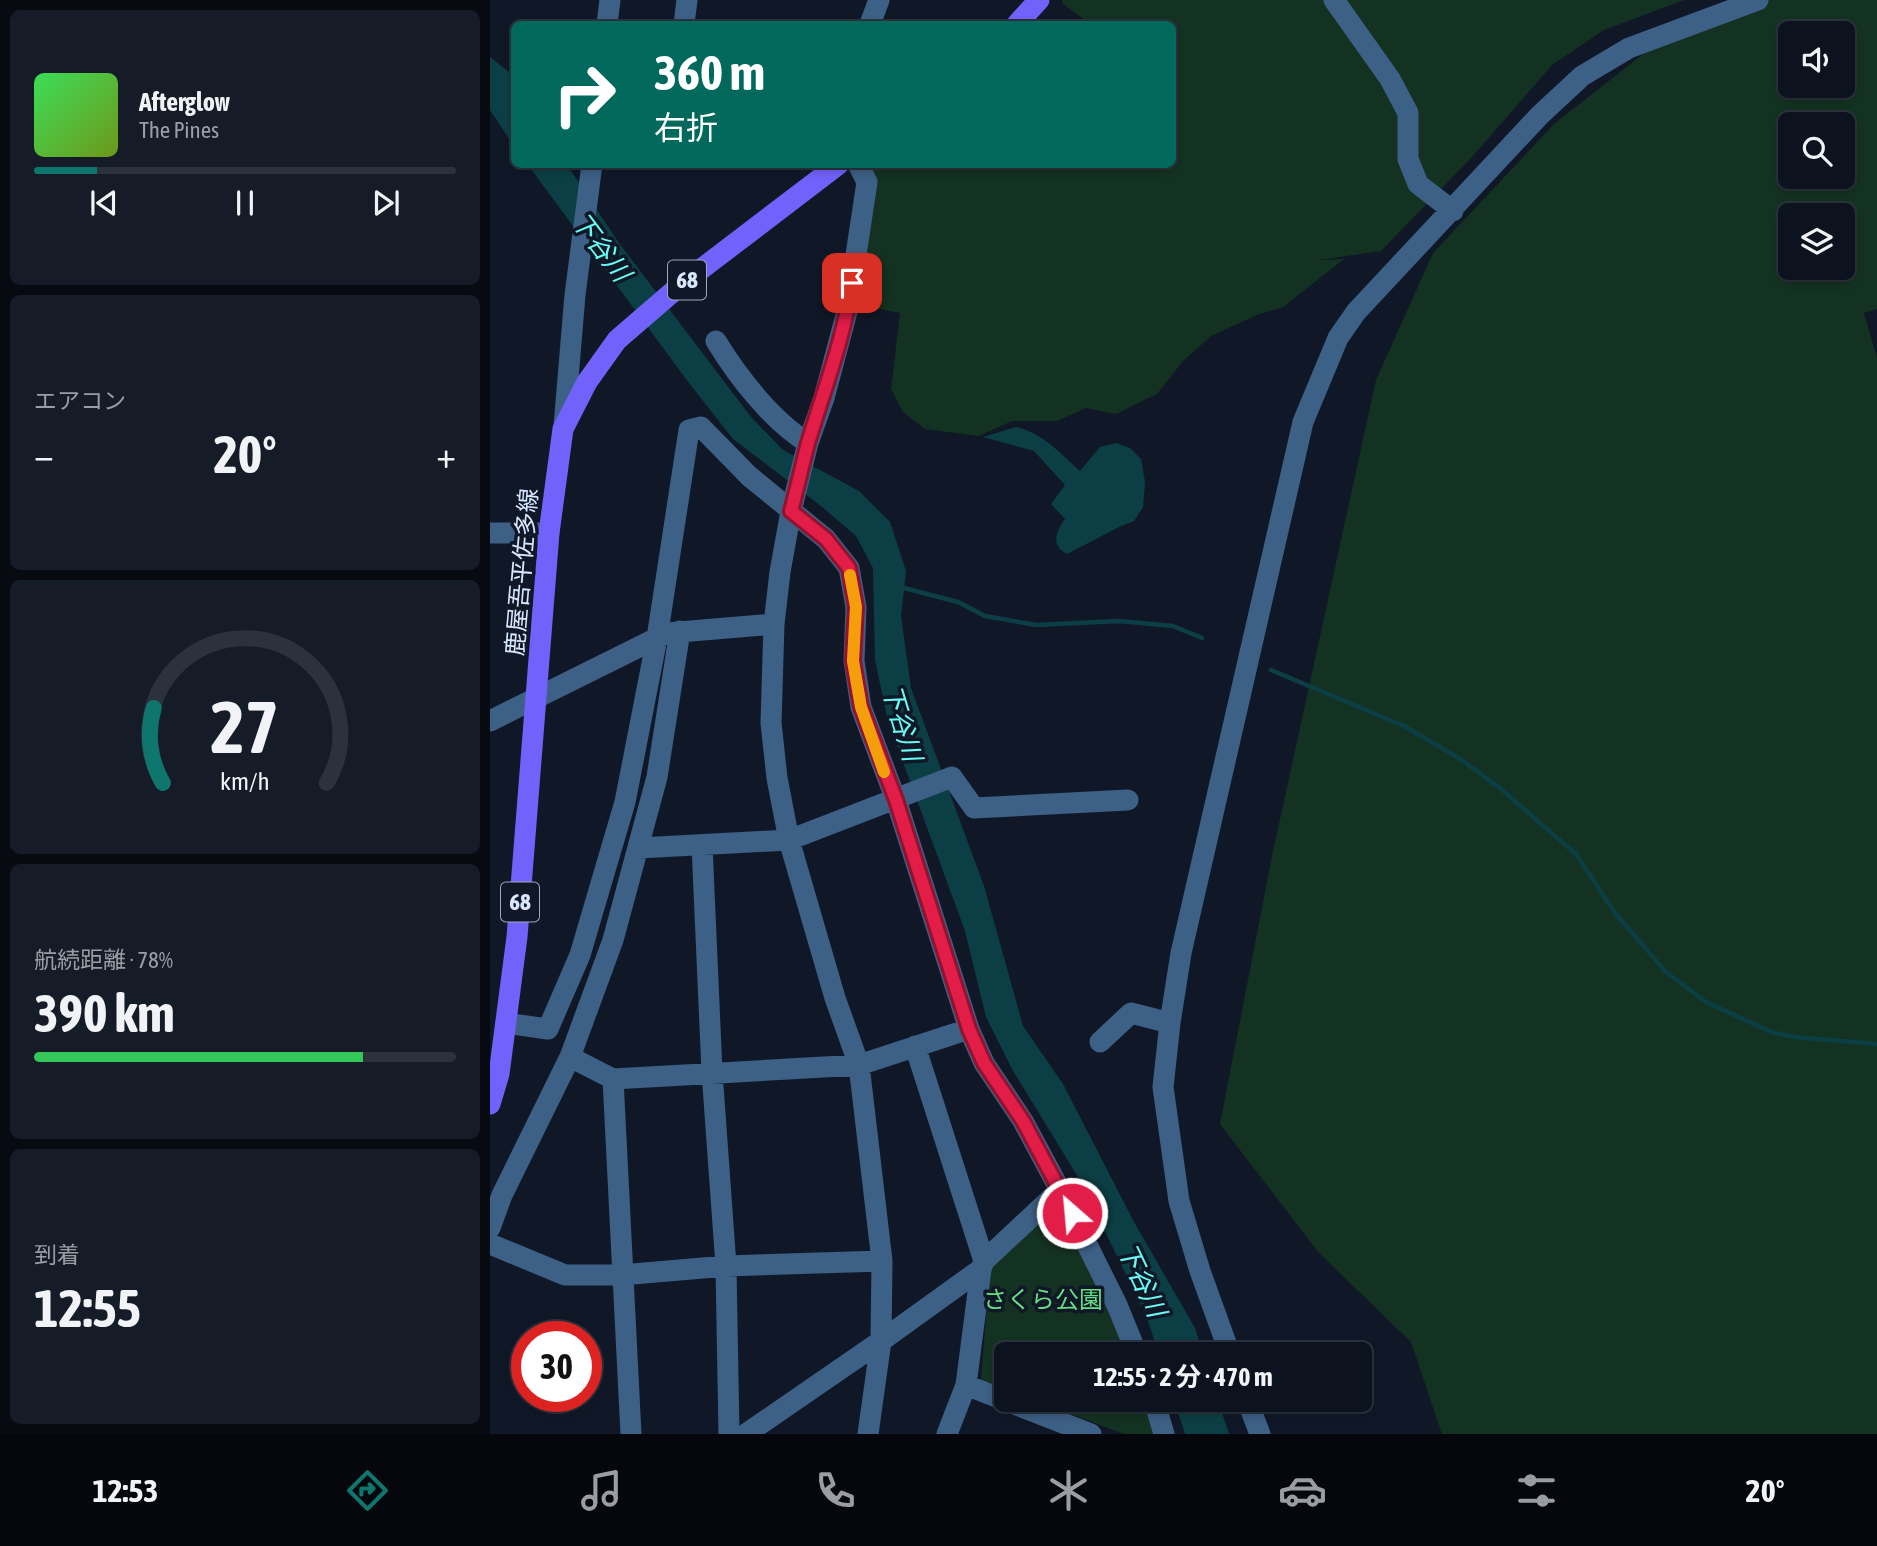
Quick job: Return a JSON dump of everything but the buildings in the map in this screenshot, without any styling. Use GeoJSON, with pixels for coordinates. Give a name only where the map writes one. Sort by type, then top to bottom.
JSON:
{"type":"FeatureCollection","features":[{"type":"Feature","properties":{"kind":"main road"},"geometry":{"type":"LineString","coordinates":[[1020,21],[1039,0]]}},
{"type":"Feature","properties":{"kind":"main road","name":"鹿屋吾平佐多線"},"geometry":{"type":"LineString","coordinates":[[490,1104],[499,1074],[517,937],[549,533],[563,429],[587,382],[617,340],[683,283],[834,168]]}},
{"type":"Feature","properties":{"kind":"street"},"geometry":{"type":"LineString","coordinates":[[607,21],[610,0]]}},
{"type":"Feature","properties":{"kind":"street"},"geometry":{"type":"LineString","coordinates":[[684,21],[687,0]]}},
{"type":"Feature","properties":{"kind":"street"},"geometry":{"type":"LineString","coordinates":[[871,21],[878,0]]}},
{"type":"Feature","properties":{"kind":"street"},"geometry":{"type":"LineString","coordinates":[[1334,0],[1390,79],[1408,113],[1408,159],[1418,184],[1453,211]]}},
{"type":"Feature","properties":{"kind":"street"},"geometry":{"type":"LineString","coordinates":[[1226,1342],[1200,1270],[1180,1201],[1163,1087],[1184,939],[1303,422],[1338,338],[1356,312],[1531,125],[1582,76],[1629,48],[1758,0]]}},
{"type":"Feature","properties":{"kind":"street"},"geometry":{"type":"LineString","coordinates":[[563,429],[575,295],[592,168]]}},
{"type":"Feature","properties":{"kind":"street"},"geometry":{"type":"LineString","coordinates":[[860,168],[867,182],[848,308],[824,398],[808,443],[791,511],[780,572],[774,624],[771,723],[777,778],[789,840],[835,998],[859,1065],[882,1261],[881,1341],[868,1434]]}},
{"type":"Feature","properties":{"kind":"street"},"geometry":{"type":"LineString","coordinates":[[716,341],[751,389],[791,433],[808,443]]}},
{"type":"Feature","properties":{"kind":"street"},"geometry":{"type":"LineString","coordinates":[[506,1024],[548,1029],[580,956],[625,802],[657,638],[689,430],[701,426],[749,476],[826,539],[849,568],[856,607],[853,661],[861,707],[896,800],[969,1029],[984,1063],[1023,1121],[1060,1190],[1117,1305],[1132,1342]]}},
{"type":"Feature","properties":{"kind":"street"},"geometry":{"type":"LineString","coordinates":[[490,533],[549,533]]}},
{"type":"Feature","properties":{"kind":"street"},"geometry":{"type":"LineString","coordinates":[[490,721],[667,633],[774,624]]}},
{"type":"Feature","properties":{"kind":"street"},"geometry":{"type":"LineString","coordinates":[[490,1228],[502,1195],[570,1057],[612,940],[657,778],[680,631]]}},
{"type":"Feature","properties":{"kind":"street"},"geometry":{"type":"LineString","coordinates":[[639,848],[789,840],[952,777],[974,808],[1128,800]]}},
{"type":"Feature","properties":{"kind":"street"},"geometry":{"type":"LineString","coordinates":[[702,845],[712,1072],[726,1266],[729,1434]]}},
{"type":"Feature","properties":{"kind":"street"},"geometry":{"type":"LineString","coordinates":[[1100,1042],[1131,1013],[1170,1023]]}},
{"type":"Feature","properties":{"kind":"street"},"geometry":{"type":"LineString","coordinates":[[570,1057],[613,1079],[859,1065],[969,1029]]}},
{"type":"Feature","properties":{"kind":"street"},"geometry":{"type":"LineString","coordinates":[[915,1046],[983,1265],[966,1385],[947,1434]]}},
{"type":"Feature","properties":{"kind":"street"},"geometry":{"type":"LineString","coordinates":[[613,1079],[631,1434]]}},
{"type":"Feature","properties":{"kind":"street"},"geometry":{"type":"LineString","coordinates":[[746,1434],[881,1341],[983,1265],[1060,1190]]}},
{"type":"Feature","properties":{"kind":"street"},"geometry":{"type":"LineString","coordinates":[[490,1244],[565,1275],[621,1275],[726,1266],[882,1261]]}},
{"type":"Feature","properties":{"kind":"street"},"geometry":{"type":"LineString","coordinates":[[966,1385],[1091,1434]]}},
{"type":"Feature","properties":{"kind":"street"},"geometry":{"type":"LineString","coordinates":[[1158,1412],[1164,1434]]}},
{"type":"Feature","properties":{"kind":"street"},"geometry":{"type":"LineString","coordinates":[[1252,1412],[1260,1434]]}},
{"type":"Feature","properties":{"kind":"green space"},"geometry":{"type":"Polygon","coordinates":[[[1063,0],[1684,0],[1604,30],[1552,65],[1472,157],[1381,251],[1319,260],[1344,259],[1283,307],[1259,314],[1211,336],[1183,361],[1157,394],[1116,414],[1086,408],[1057,421],[1012,421],[979,436],[925,429],[903,412],[891,389],[900,313],[855,304],[869,172],[874,168],[1176,168],[1176,21],[1086,21],[1062,3],[1063,0]]]}},
{"type":"Feature","properties":{"kind":"green space"},"geometry":{"type":"Polygon","coordinates":[[[1751,0],[1877,0],[1877,309],[1864,313],[1877,358],[1877,1434],[1442,1434],[1411,1342],[1319,1253],[1220,1124],[1272,856],[1376,380],[1433,253],[1555,123],[1674,30],[1751,0]]]}},
{"type":"Feature","properties":{"kind":"green space","name":"さくら公園"},"geometry":{"type":"Polygon","coordinates":[[[1058,1206],[1122,1342],[994,1342],[994,1385],[981,1380],[990,1267],[1058,1206]]]}},
{"type":"Feature","properties":{"kind":"green space"},"geometry":{"type":"Polygon","coordinates":[[[1066,1412],[1148,1412],[1156,1434],[1124,1434],[1066,1412]]]}},
{"type":"Feature","properties":{"kind":"water"},"geometry":{"type":"Polygon","coordinates":[[[490,57],[511,75],[511,142],[490,110],[490,57]]]}},
{"type":"Feature","properties":{"kind":"water","name":"下谷川"},"geometry":{"type":"Polygon","coordinates":[[[530,168],[569,168],[619,243],[751,417],[783,450],[859,491],[890,522],[906,571],[901,616],[911,688],[984,886],[1023,1026],[1063,1084],[1134,1222],[1195,1328],[1199,1342],[1155,1342],[1147,1318],[1081,1182],[1012,1069],[986,1017],[965,931],[888,721],[875,660],[873,568],[856,536],[733,439],[530,168]]]}},
{"type":"Feature","properties":{"kind":"water"},"geometry":{"type":"Polygon","coordinates":[[[1016,427],[1043,439],[1080,471],[1100,447],[1116,443],[1130,448],[1141,459],[1145,482],[1143,507],[1134,521],[1067,554],[1058,547],[1056,538],[1065,519],[1051,504],[1065,485],[1034,451],[983,437],[1016,427]]]}},
{"type":"Feature","properties":{"kind":"water"},"geometry":{"type":"Polygon","coordinates":[[[1178,1412],[1222,1412],[1229,1434],[1185,1434],[1178,1412]]]}},
{"type":"Feature","properties":{"kind":"waterway"},"geometry":{"type":"LineString","coordinates":[[900,587],[958,602],[985,616],[1036,625],[1119,621],[1173,626],[1202,638]]}},
{"type":"Feature","properties":{"kind":"waterway"},"geometry":{"type":"LineString","coordinates":[[1271,670],[1404,726],[1459,758],[1501,789],[1576,854],[1615,913],[1666,972],[1706,1002],[1771,1032],[1794,1037],[1877,1044]]}},
{"type":"Feature","properties":{"kind":"slow traffic"},"geometry":{"type":"LineString","coordinates":[[850,575],[856,607],[853,661],[861,707],[884,772]]}},
{"type":"Feature","properties":{"kind":"route"},"geometry":{"type":"LineString","coordinates":[[852,283],[824,398],[808,443],[791,511],[826,539],[849,568],[856,607],[853,661],[861,707],[896,800],[969,1029],[984,1063],[1023,1121],[1072,1213]]}}]}
